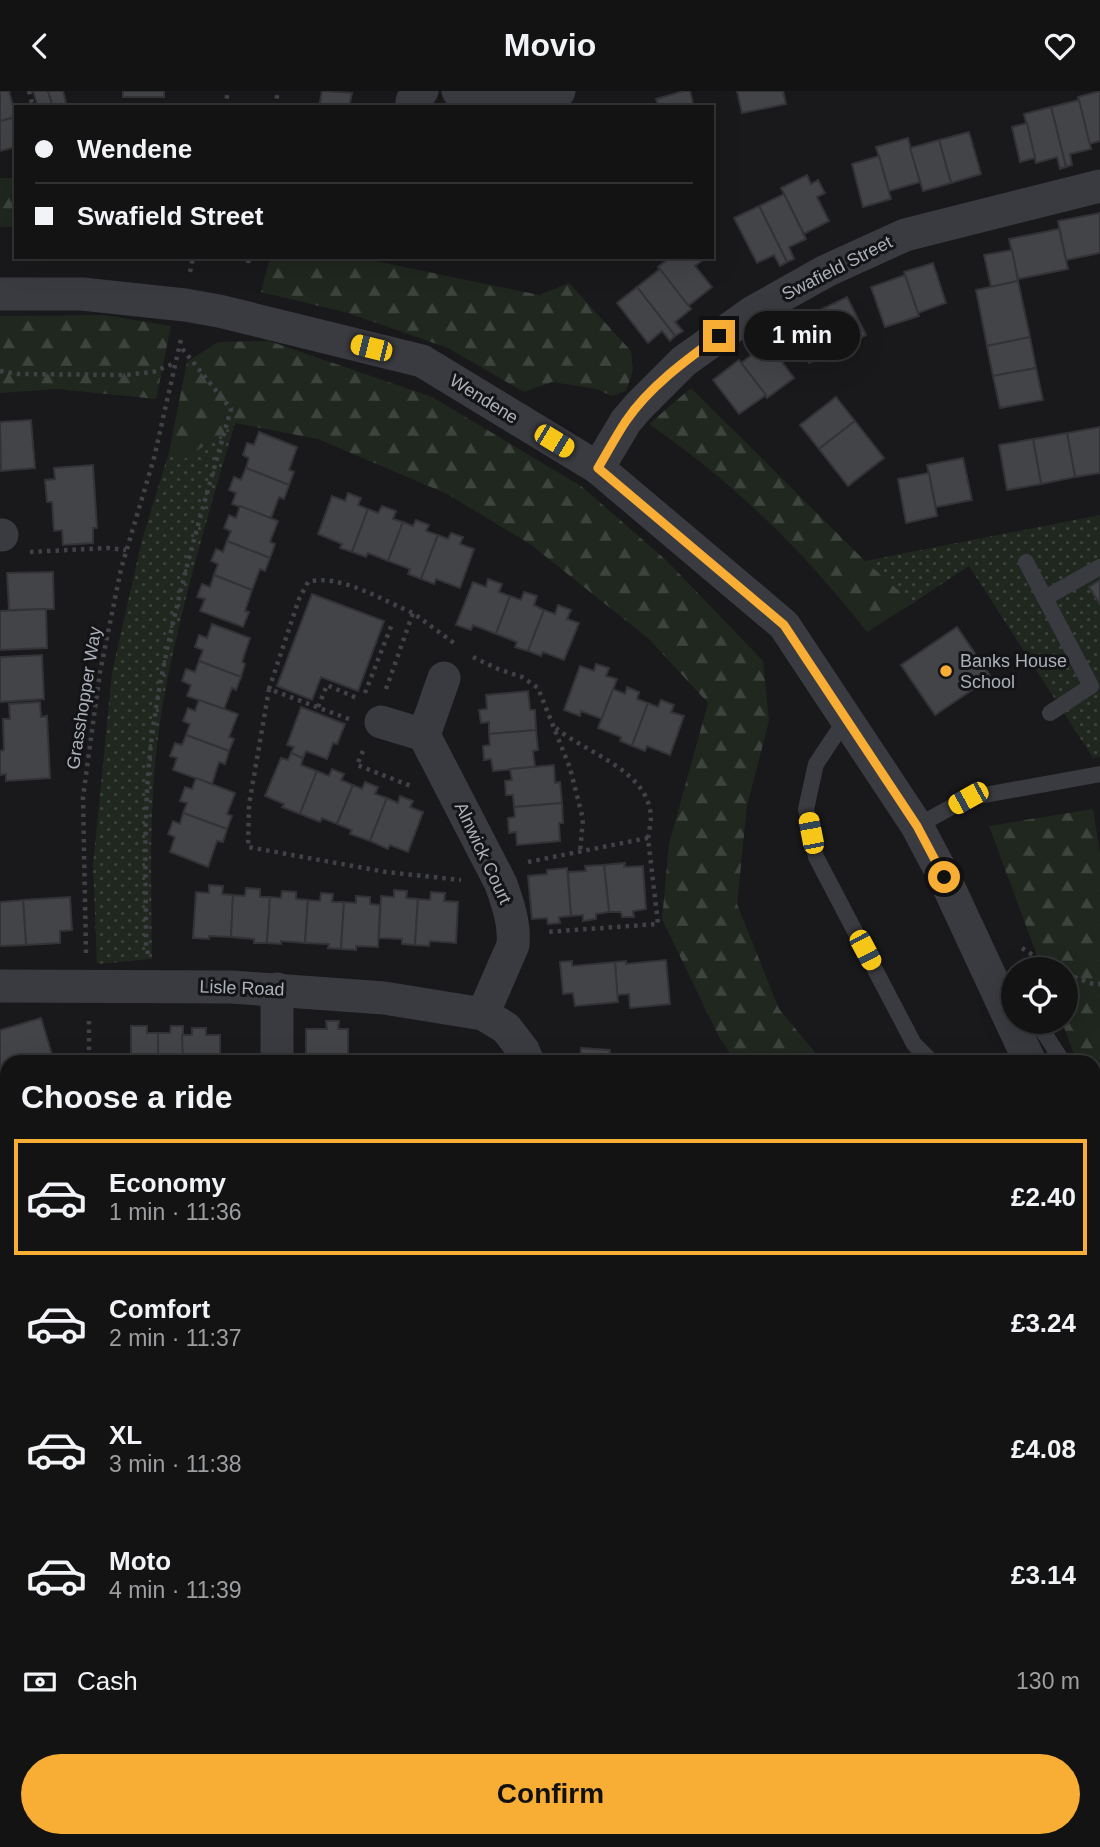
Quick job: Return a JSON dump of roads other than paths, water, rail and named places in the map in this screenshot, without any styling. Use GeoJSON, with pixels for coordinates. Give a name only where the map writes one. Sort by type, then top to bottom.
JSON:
{"type":"FeatureCollection","features":[{"type":"Feature","properties":{"kind":"street"},"geometry":{"type":"LineString","coordinates":[[458,91],[483,102],[520,104],[559,91]]}},
{"type":"Feature","properties":{"kind":"street","name":"Swafield Street"},"geometry":{"type":"LineString","coordinates":[[598,468],[626,421],[638,407],[684,361],[753,311],[826,271],[905,235],[1100,186]]}},
{"type":"Feature","properties":{"kind":"street","name":"Wendene"},"geometry":{"type":"LineString","coordinates":[[0,294],[82,294],[185,305],[233,314],[422,361],[598,468],[784,625],[917,826],[944,877],[1027,1055]]}},
{"type":"Feature","properties":{"kind":"street"},"geometry":{"type":"LineString","coordinates":[[377,725],[424,735],[444,678]]}},
{"type":"Feature","properties":{"kind":"street","name":"Alnwick Court"},"geometry":{"type":"LineString","coordinates":[[424,735],[497,877],[510,910],[513,945],[483,1014]]}},
{"type":"Feature","properties":{"kind":"street","name":"Lisle Road"},"geometry":{"type":"LineString","coordinates":[[0,986],[278,989],[384,998],[483,1014]]}},
{"type":"Feature","properties":{"kind":"street"},"geometry":{"type":"LineString","coordinates":[[277,1055],[278,989]]}},
{"type":"Feature","properties":{"kind":"street"},"geometry":{"type":"LineString","coordinates":[[483,1014],[506,1028],[525,1055]]}},
{"type":"Feature","properties":{"kind":"lane"},"geometry":{"type":"LineString","coordinates":[[1026,562],[1091,686],[1049,713]]}},
{"type":"Feature","properties":{"kind":"lane"},"geometry":{"type":"LineString","coordinates":[[1045,598],[1100,566]]}},
{"type":"Feature","properties":{"kind":"lane"},"geometry":{"type":"LineString","coordinates":[[846,719],[816,764],[806,809],[816,857],[914,1044],[925,1055]]}},
{"type":"Feature","properties":{"kind":"lane"},"geometry":{"type":"LineString","coordinates":[[917,826],[968,798],[1100,774]]}},
{"type":"Feature","properties":{"kind":"lane"},"geometry":{"type":"LineString","coordinates":[[944,877],[1001,966]]}},
{"type":"Feature","properties":{"kind":"lane"},"geometry":{"type":"LineString","coordinates":[[1045,1034],[1058,1055]]}},
{"type":"Feature","properties":{"kind":"place","name":"Banks House School"},"geometry":{"type":"Point","coordinates":[946,671]}}]}
